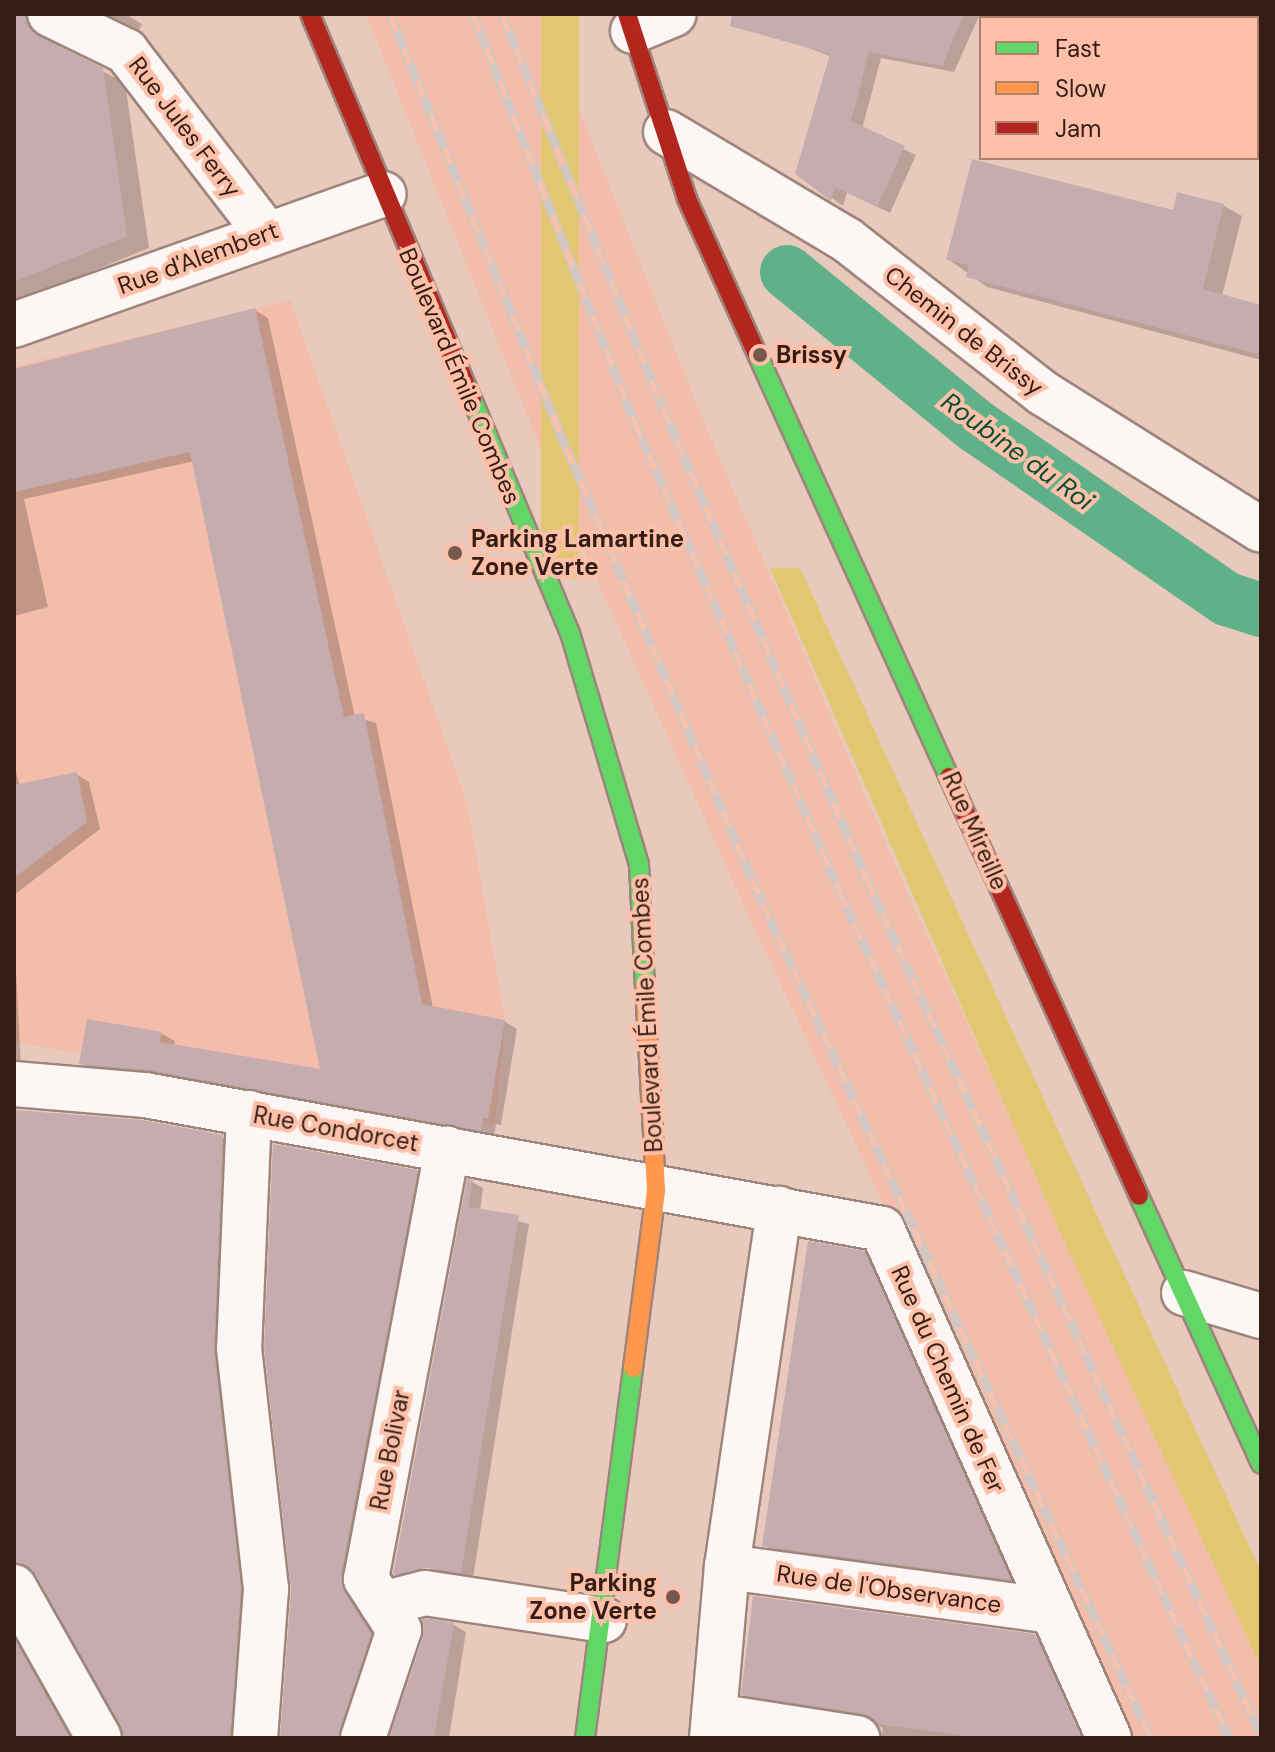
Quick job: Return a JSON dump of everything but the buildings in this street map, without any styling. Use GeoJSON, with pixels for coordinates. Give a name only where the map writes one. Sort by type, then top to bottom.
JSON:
{"type":"FeatureCollection","features":[{"type":"Feature","properties":{"kind":"main road","name":"Boulevard Émile Combes"},"geometry":{"type":"LineString","coordinates":[[310,14],[383,194],[570,633],[611,759],[639,865],[648,958],[656,1190],[604,1620],[585,1738]]}},
{"type":"Feature","properties":{"kind":"main road","name":"Rue Mireille"},"geometry":{"type":"LineString","coordinates":[[630,22],[687,199],[1261,1464]]}},
{"type":"Feature","properties":{"kind":"street","name":"Rue Jules Ferry"},"geometry":{"type":"LineString","coordinates":[[50,14],[126,51],[266,233]]}},
{"type":"Feature","properties":{"kind":"street"},"geometry":{"type":"LineString","coordinates":[[630,22],[674,14]]}},
{"type":"Feature","properties":{"kind":"street","name":"Chemin de Brissy"},"geometry":{"type":"LineString","coordinates":[[666,132],[847,240],[1043,393],[1261,530]]}},
{"type":"Feature","properties":{"kind":"street","name":"Rue d'Alembert"},"geometry":{"type":"LineString","coordinates":[[14,325],[383,194]]}},
{"type":"Feature","properties":{"kind":"street","name":"Rue Condorcet"},"geometry":{"type":"LineString","coordinates":[[14,1084],[145,1095],[656,1190]]}},
{"type":"Feature","properties":{"kind":"street"},"geometry":{"type":"LineString","coordinates":[[249,1113],[239,1348],[266,1589],[255,1738]]}},
{"type":"Feature","properties":{"kind":"street","name":"Rue Bolivar"},"geometry":{"type":"LineString","coordinates":[[363,1738],[399,1630],[366,1579],[447,1149]]}},
{"type":"Feature","properties":{"kind":"street","name":"Rue du Chemin de Fer"},"geometry":{"type":"LineString","coordinates":[[656,1190],[882,1229],[1109,1738]]}},
{"type":"Feature","properties":{"kind":"street"},"geometry":{"type":"LineString","coordinates":[[779,1209],[727,1567],[714,1727],[857,1738]]}},
{"type":"Feature","properties":{"kind":"street"},"geometry":{"type":"LineString","coordinates":[[1184,1293],[1261,1316]]}},
{"type":"Feature","properties":{"kind":"street","name":"Rue de l'Observance"},"geometry":{"type":"LineString","coordinates":[[727,1567],[1052,1611]]}},
{"type":"Feature","properties":{"kind":"street"},"geometry":{"type":"LineString","coordinates":[[14,1587],[99,1738]]}},
{"type":"Feature","properties":{"kind":"street"},"geometry":{"type":"LineString","coordinates":[[382,1604],[425,1593],[604,1620]]}},
{"type":"Feature","properties":{"kind":"shaded area"},"geometry":{"type":"Polygon","coordinates":[[[366,14],[541,14],[702,418],[909,896],[1261,1667],[1261,1738],[1134,1738],[745,908],[565,509],[366,14]]]}},
{"type":"Feature","properties":{"kind":"shaded area"},"geometry":{"type":"Polygon","coordinates":[[[541,14],[579,14],[579,579],[541,579],[541,14]]]}},
{"type":"Feature","properties":{"kind":"shaded area"},"geometry":{"type":"Polygon","coordinates":[[[290,300],[467,803],[505,1020],[495,1124],[14,1042],[14,366],[290,300]]]}},
{"type":"Feature","properties":{"kind":"shaded area"},"geometry":{"type":"Polygon","coordinates":[[[770,568],[800,568],[1261,1572],[1261,1667],[1061,1234],[770,568]]]}},
{"type":"Feature","properties":{"kind":"waterway","name":"Roubine du Roi"},"geometry":{"type":"LineString","coordinates":[[787,272],[976,426],[1227,599],[1261,610]]}},
{"type":"Feature","properties":{"kind":"railway"},"geometry":{"type":"LineString","coordinates":[[390,14],[566,447],[762,902],[1151,1738]]}},
{"type":"Feature","properties":{"kind":"railway"},"geometry":{"type":"LineString","coordinates":[[473,14],[634,420],[839,890],[1229,1738]]}},
{"type":"Feature","properties":{"kind":"railway"},"geometry":{"type":"LineString","coordinates":[[502,14],[662,406],[867,880],[1261,1735]]}},
{"type":"Feature","properties":{"kind":"traffic: fast"},"geometry":{"type":"LineString","coordinates":[[758,356],[949,777]]}},
{"type":"Feature","properties":{"kind":"traffic: fast"},"geometry":{"type":"LineString","coordinates":[[472,399],[570,633],[639,865],[645,987]]}},
{"type":"Feature","properties":{"kind":"traffic: fast"},"geometry":{"type":"LineString","coordinates":[[1139,1196],[1261,1464]]}},
{"type":"Feature","properties":{"kind":"traffic: fast"},"geometry":{"type":"LineString","coordinates":[[585,1738],[633,1368]]}},
{"type":"Feature","properties":{"kind":"traffic: slow"},"geometry":{"type":"LineString","coordinates":[[633,1368],[656,1190],[645,987]]}},
{"type":"Feature","properties":{"kind":"traffic: jam"},"geometry":{"type":"LineString","coordinates":[[310,14],[472,399]]}},
{"type":"Feature","properties":{"kind":"traffic: jam"},"geometry":{"type":"LineString","coordinates":[[627,14],[687,199],[758,356]]}},
{"type":"Feature","properties":{"kind":"traffic: jam"},"geometry":{"type":"LineString","coordinates":[[949,777],[1139,1196]]}},
{"type":"Feature","properties":{"kind":"place","name":"Brissy"},"geometry":{"type":"Point","coordinates":[760,355]}},
{"type":"Feature","properties":{"kind":"place","name":"Parking Lamartine Zone Verte"},"geometry":{"type":"Point","coordinates":[455,553]}},
{"type":"Feature","properties":{"kind":"place","name":"Parking Zone Verte"},"geometry":{"type":"Point","coordinates":[673,1597]}}]}
